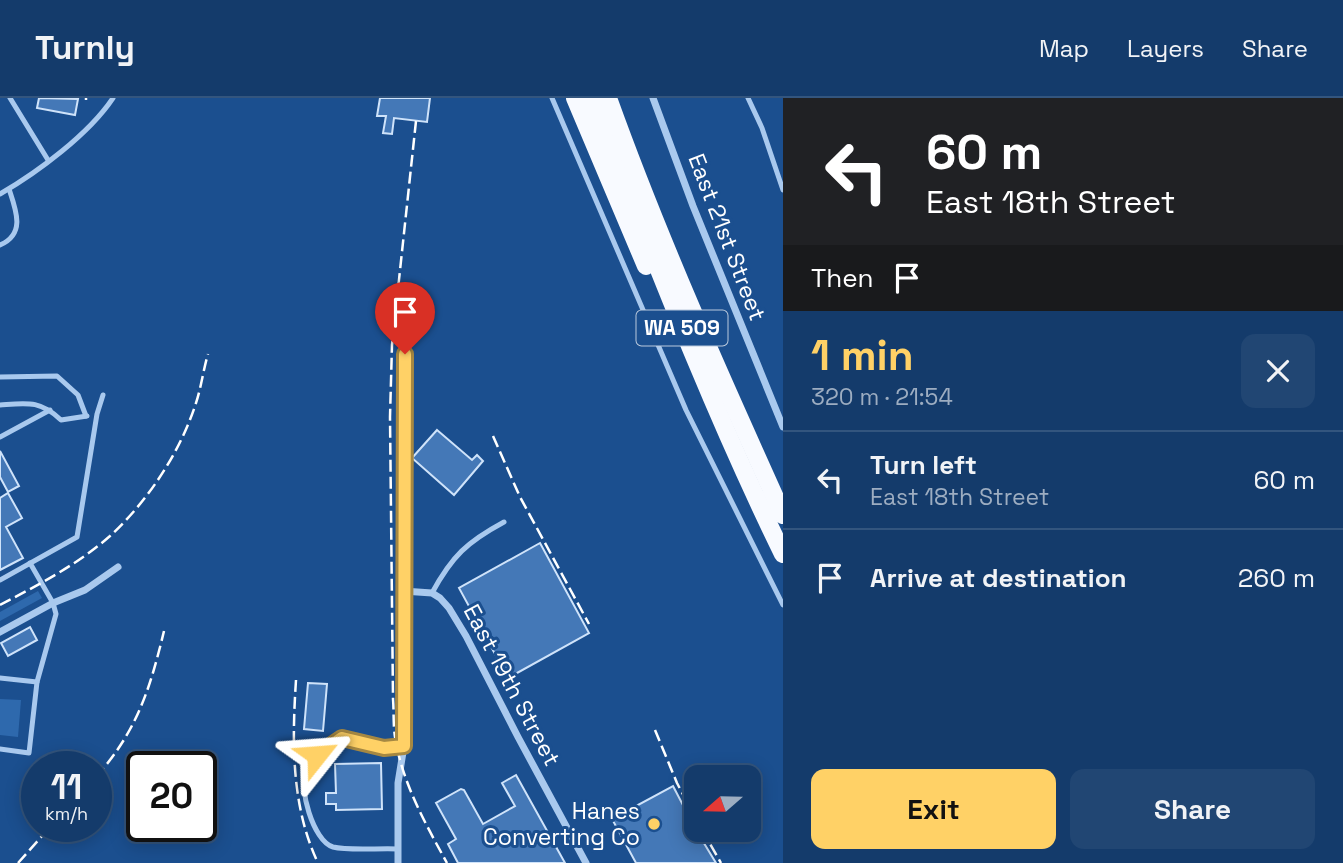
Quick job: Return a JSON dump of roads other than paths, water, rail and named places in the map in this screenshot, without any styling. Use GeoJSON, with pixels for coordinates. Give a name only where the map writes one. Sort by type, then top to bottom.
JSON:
{"type":"FeatureCollection","features":[{"type":"Feature","properties":{"kind":"highway"},"geometry":{"type":"LineString","coordinates":[[575,98],[637,248],[696,364]]}},
{"type":"Feature","properties":{"kind":"highway","name":"WA 509"},"geometry":{"type":"LineString","coordinates":[[591,98],[696,364],[743,472],[783,554]]}},
{"type":"Feature","properties":{"kind":"highway","name":"WA 509"},"geometry":{"type":"LineString","coordinates":[[608,98],[633,168],[713,359],[783,515]]}},
{"type":"Feature","properties":{"kind":"street","name":"East 21st Street"},"geometry":{"type":"LineString","coordinates":[[653,98],[693,206],[783,427]]}},
{"type":"Feature","properties":{"kind":"street"},"geometry":{"type":"LineString","coordinates":[[398,863],[398,783],[404,746],[405,354]]}},
{"type":"Feature","properties":{"kind":"street"},"geometry":{"type":"LineString","coordinates":[[0,632],[85,590],[118,567]]}},
{"type":"Feature","properties":{"kind":"street","name":"East 19th Street"},"geometry":{"type":"LineString","coordinates":[[403,591],[432,593],[449,608],[586,863]]}},
{"type":"Feature","properties":{"kind":"lane"},"geometry":{"type":"LineString","coordinates":[[10,98],[48,160]]}},
{"type":"Feature","properties":{"kind":"lane"},"geometry":{"type":"LineString","coordinates":[[0,194],[77,139],[103,113],[113,98]]}},
{"type":"Feature","properties":{"kind":"lane"},"geometry":{"type":"LineString","coordinates":[[552,98],[686,410],[783,605]]}},
{"type":"Feature","properties":{"kind":"lane"},"geometry":{"type":"LineString","coordinates":[[748,98],[762,128],[783,190]]}},
{"type":"Feature","properties":{"kind":"lane"},"geometry":{"type":"LineString","coordinates":[[0,245],[9,240],[16,230],[16,212],[9,189]]}},
{"type":"Feature","properties":{"kind":"lane"},"geometry":{"type":"LineString","coordinates":[[0,377],[57,376],[78,395],[86,416]]}},
{"type":"Feature","properties":{"kind":"lane"},"geometry":{"type":"LineString","coordinates":[[0,580],[77,537],[97,414],[103,395]]}},
{"type":"Feature","properties":{"kind":"lane"},"geometry":{"type":"LineString","coordinates":[[0,404],[33,403],[50,410],[61,420],[97,414]]}},
{"type":"Feature","properties":{"kind":"lane"},"geometry":{"type":"LineString","coordinates":[[0,437],[50,410]]}},
{"type":"Feature","properties":{"kind":"lane"},"geometry":{"type":"LineString","coordinates":[[432,593],[447,565],[475,538],[504,522]]}},
{"type":"Feature","properties":{"kind":"lane"},"geometry":{"type":"LineString","coordinates":[[0,749],[29,752],[37,682],[56,614],[54,603],[30,563]]}},
{"type":"Feature","properties":{"kind":"lane"},"geometry":{"type":"LineString","coordinates":[[0,678],[37,682]]}},
{"type":"Feature","properties":{"kind":"lane"},"geometry":{"type":"LineString","coordinates":[[397,849],[332,846],[322,841],[304,794],[305,772],[317,755],[342,738],[384,748],[404,746]]}},
{"type":"Feature","properties":{"kind":"railway"},"geometry":{"type":"LineString","coordinates":[[416,121],[392,345],[390,417],[394,722],[398,754],[409,786],[447,863]]}},
{"type":"Feature","properties":{"kind":"railway"},"geometry":{"type":"LineString","coordinates":[[0,605],[84,556],[110,536],[137,508],[180,442],[197,400],[208,354]]}},
{"type":"Feature","properties":{"kind":"railway"},"geometry":{"type":"LineString","coordinates":[[493,436],[520,497],[589,624]]}},
{"type":"Feature","properties":{"kind":"railway"},"geometry":{"type":"LineString","coordinates":[[112,757],[140,708],[164,631]]}},
{"type":"Feature","properties":{"kind":"railway"},"geometry":{"type":"LineString","coordinates":[[296,680],[295,773],[303,819],[318,863]]}},
{"type":"Feature","properties":{"kind":"railway"},"geometry":{"type":"LineString","coordinates":[[655,730],[684,796]]}},
{"type":"Feature","properties":{"kind":"railway"},"geometry":{"type":"LineString","coordinates":[[18,863],[37,842]]}},
{"type":"Feature","properties":{"kind":"railway"},"geometry":{"type":"LineString","coordinates":[[709,842],[721,863]]}},
{"type":"Feature","properties":{"kind":"place","name":"Hanes Converting Co"},"geometry":{"type":"Point","coordinates":[654,824]}}]}
